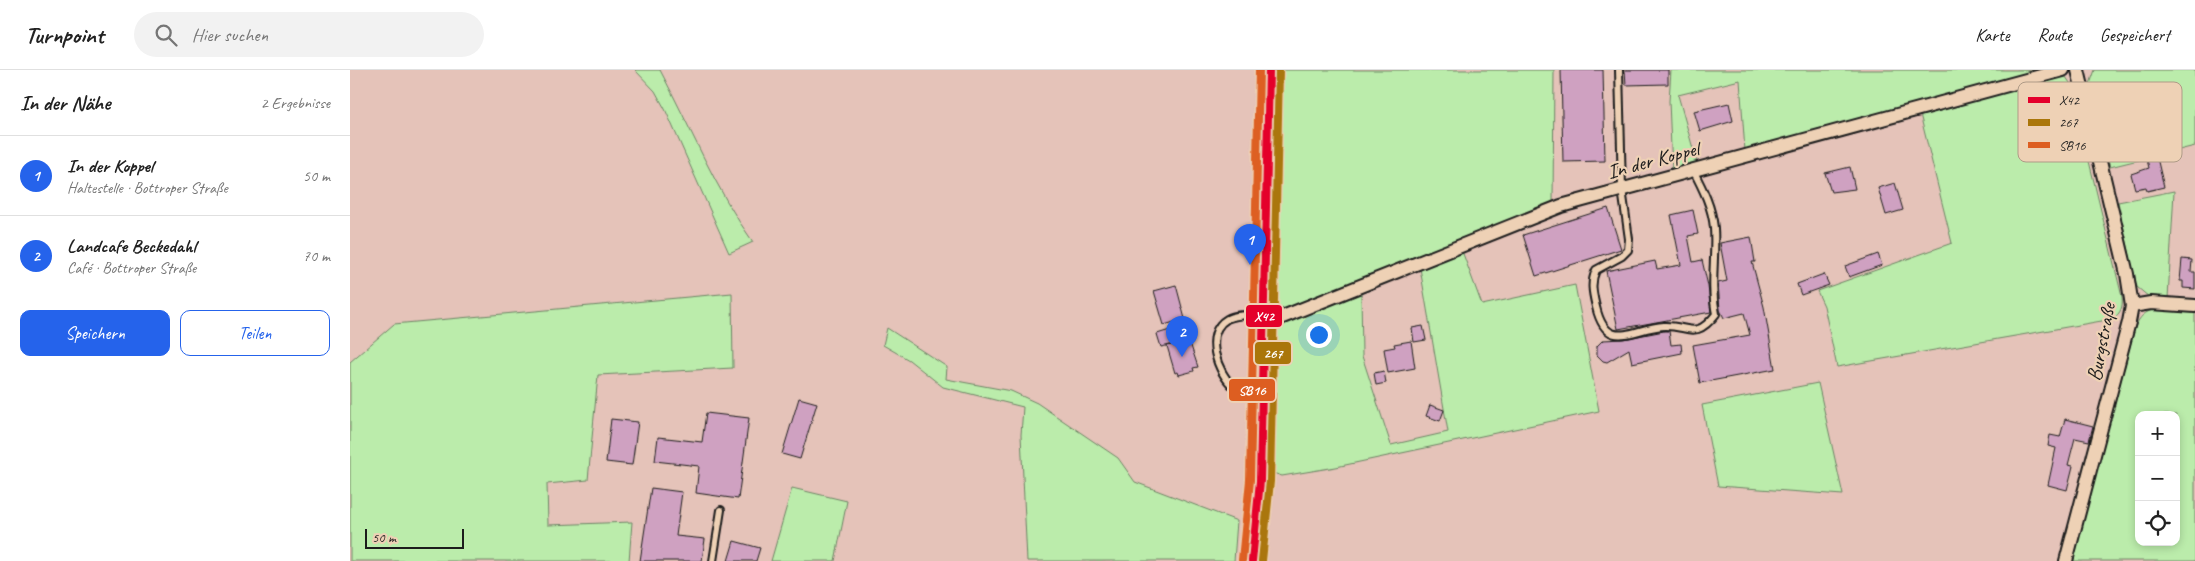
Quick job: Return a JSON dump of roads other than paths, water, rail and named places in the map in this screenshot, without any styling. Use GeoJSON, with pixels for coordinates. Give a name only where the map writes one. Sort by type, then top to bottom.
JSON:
{"type":"FeatureCollection","features":[{"type":"Feature","properties":{"kind":"main road"},"geometry":{"type":"LineString","coordinates":[[1252,561],[1260,481],[1269,70]]}},
{"type":"Feature","properties":{"kind":"street","name":"In der Koppel"},"geometry":{"type":"LineString","coordinates":[[2019,82],[2063,70]]}},
{"type":"Feature","properties":{"kind":"street","name":"In der Koppel"},"geometry":{"type":"LineString","coordinates":[[1265,319],[1561,206],[2018,82]]}},
{"type":"Feature","properties":{"kind":"street","name":"Burgstraße"},"geometry":{"type":"LineString","coordinates":[[2066,561],[2108,407],[2132,306],[2127,274],[2100,162]]}},
{"type":"Feature","properties":{"kind":"street"},"geometry":{"type":"LineString","coordinates":[[2132,306],[2151,303],[2195,306]]}},
{"type":"Feature","properties":{"kind":"lane"},"geometry":{"type":"LineString","coordinates":[[1619,70],[1622,189],[1629,239],[1628,250],[1622,256],[1596,270],[1592,277],[1591,288],[1600,323],[1608,332],[1618,334],[1666,326],[1690,330],[1703,326],[1716,314],[1712,296],[1714,228],[1708,199],[1693,170]]}},
{"type":"Feature","properties":{"kind":"lane"},"geometry":{"type":"LineString","coordinates":[[1263,393],[1235,388],[1225,378],[1217,361],[1214,348],[1215,336],[1220,325],[1228,318],[1265,319]]}},
{"type":"Feature","properties":{"kind":"lane"},"geometry":{"type":"LineString","coordinates":[[713,561],[721,510]]}},
{"type":"Feature","properties":{"kind":"place","name":"In der Koppel"},"geometry":{"type":"Point","coordinates":[1250,265]}},
{"type":"Feature","properties":{"kind":"place","name":"Landcafe Beckedahl"},"geometry":{"type":"Point","coordinates":[1182,357]}}]}
